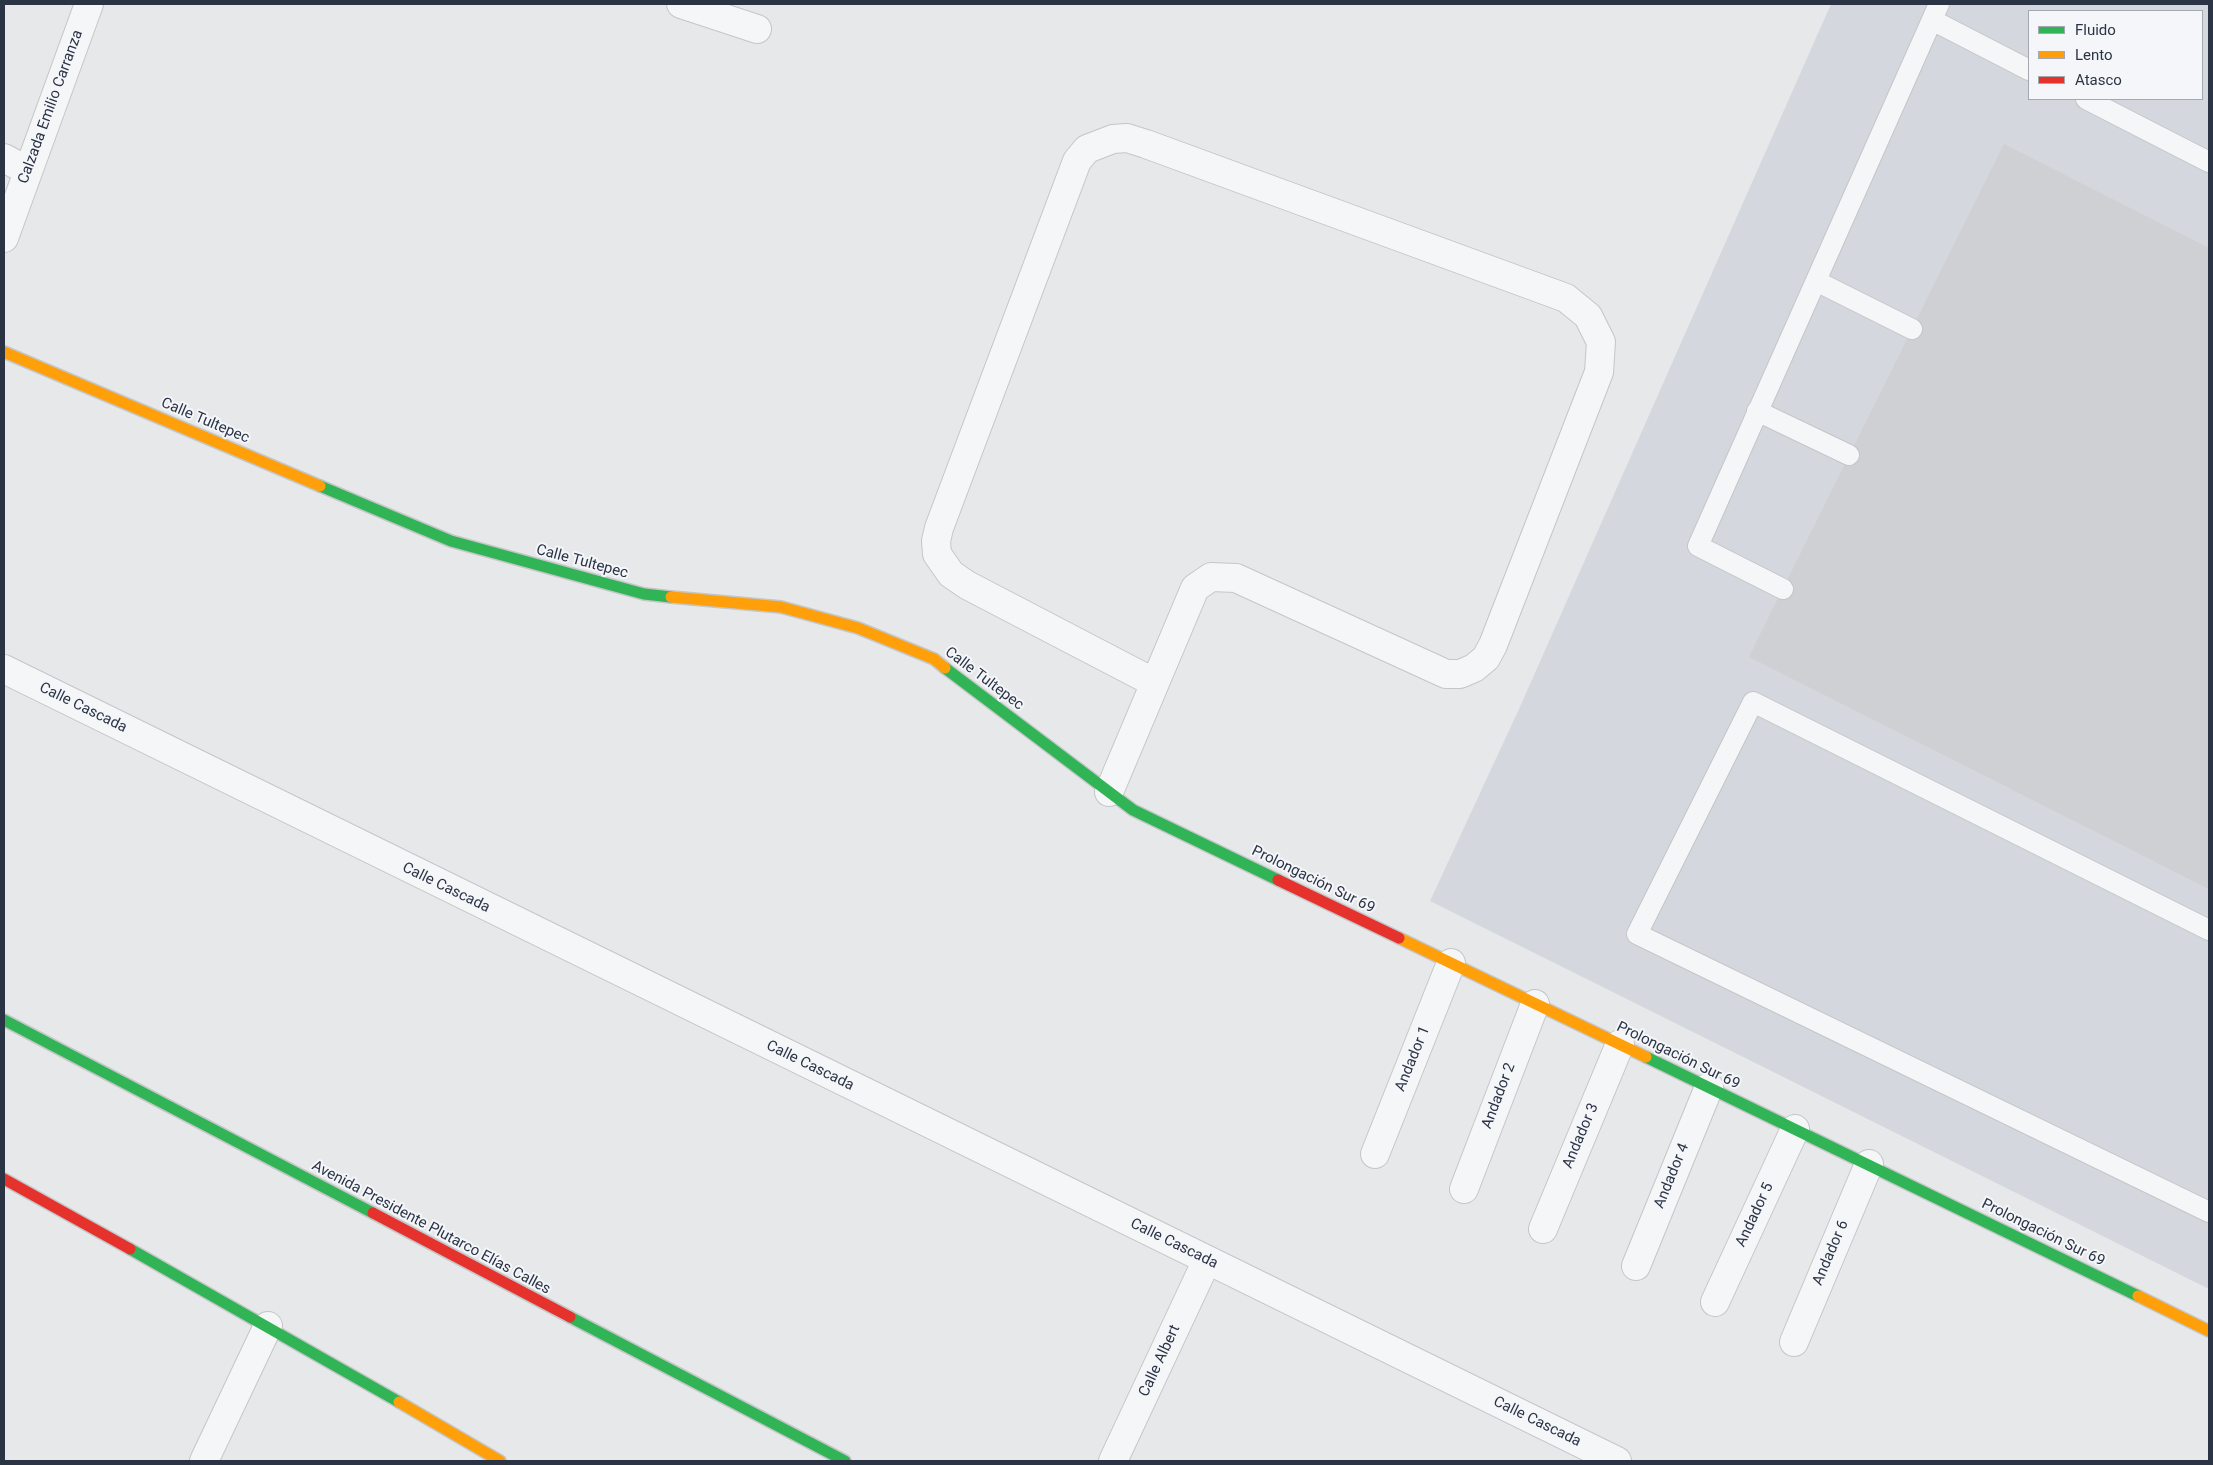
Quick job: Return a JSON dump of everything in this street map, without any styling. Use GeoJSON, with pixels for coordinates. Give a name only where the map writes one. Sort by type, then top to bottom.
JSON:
{"type":"FeatureCollection","features":[{"type":"Feature","properties":{"kind":"street","name":"Calzada Emilio Carranza"},"geometry":{"type":"LineString","coordinates":[[4,238],[89,4]]}},
{"type":"Feature","properties":{"kind":"street"},"geometry":{"type":"LineString","coordinates":[[681,4],[757,29]]}},
{"type":"Feature","properties":{"kind":"street"},"geometry":{"type":"LineString","coordinates":[[1109,792],[1155,683],[1195,588],[1211,577],[1236,578],[1446,674],[1460,674],[1474,668],[1486,658],[1493,645],[1599,372],[1601,342],[1588,316],[1566,298],[1146,144],[1127,138],[1113,139],[1087,149],[1077,161],[939,528],[936,541],[937,554],[951,574],[967,585],[1155,683]]}},
{"type":"Feature","properties":{"kind":"street"},"geometry":{"type":"LineString","coordinates":[[4,158],[28,171]]}},
{"type":"Feature","properties":{"kind":"street","name":"Calle Tultepec"},"geometry":{"type":"LineString","coordinates":[[4,352],[451,542],[644,594],[781,607],[858,628],[934,659],[1133,810]]}},
{"type":"Feature","properties":{"kind":"street","name":"Calle Cascada"},"geometry":{"type":"LineString","coordinates":[[4,669],[1617,1461]]}},
{"type":"Feature","properties":{"kind":"street","name":"Prolongación Sur 69"},"geometry":{"type":"LineString","coordinates":[[1133,810],[1868,1164],[2209,1331]]}},
{"type":"Feature","properties":{"kind":"street","name":"Andador 1"},"geometry":{"type":"LineString","coordinates":[[1376,1154],[1452,964]]}},
{"type":"Feature","properties":{"kind":"street","name":"Andador 2"},"geometry":{"type":"LineString","coordinates":[[1464,1189],[1535,1004]]}},
{"type":"Feature","properties":{"kind":"street","name":"Avenida Presidente Plutarco Elías Calles"},"geometry":{"type":"LineString","coordinates":[[4,1020],[845,1461]]}},
{"type":"Feature","properties":{"kind":"street","name":"Andador 3"},"geometry":{"type":"LineString","coordinates":[[1543,1228],[1620,1044]]}},
{"type":"Feature","properties":{"kind":"street","name":"Andador 4"},"geometry":{"type":"LineString","coordinates":[[1636,1266],[1708,1087]]}},
{"type":"Feature","properties":{"kind":"street","name":"Andador 5"},"geometry":{"type":"LineString","coordinates":[[1715,1302],[1795,1129]]}},
{"type":"Feature","properties":{"kind":"street","name":"Andador 6"},"geometry":{"type":"LineString","coordinates":[[1794,1342],[1868,1164]]}},
{"type":"Feature","properties":{"kind":"street"},"geometry":{"type":"LineString","coordinates":[[4,1180],[268,1326],[500,1461]]}},
{"type":"Feature","properties":{"kind":"street","name":"Calle Albert"},"geometry":{"type":"LineString","coordinates":[[1113,1461],[1208,1260]]}},
{"type":"Feature","properties":{"kind":"street"},"geometry":{"type":"LineString","coordinates":[[204,1461],[268,1326]]}},
{"type":"Feature","properties":{"kind":"lane"},"geometry":{"type":"LineString","coordinates":[[1783,589],[1698,546],[1936,12],[2028,69]]}},
{"type":"Feature","properties":{"kind":"lane"},"geometry":{"type":"LineString","coordinates":[[2088,100],[2209,162]]}},
{"type":"Feature","properties":{"kind":"lane"},"geometry":{"type":"LineString","coordinates":[[1816,281],[1912,329]]}},
{"type":"Feature","properties":{"kind":"lane"},"geometry":{"type":"LineString","coordinates":[[1757,412],[1848,455]]}},
{"type":"Feature","properties":{"kind":"lane"},"geometry":{"type":"LineString","coordinates":[[2209,930],[1753,702],[1638,934],[2209,1212]]}},
{"type":"Feature","properties":{"kind":"shaded area"},"geometry":{"type":"Polygon","coordinates":[[[1831,4],[2209,4],[2209,1289],[1430,901],[1519,709],[1831,4]]]}},
{"type":"Feature","properties":{"kind":"building"},"geometry":{"type":"Polygon","coordinates":[[[2004,144],[2209,248],[2209,889],[1749,657],[2004,144]]]}},
{"type":"Feature","properties":{"kind":"traffic: fast"},"geometry":{"type":"LineString","coordinates":[[320,486],[451,541],[644,594],[671,597]]}},
{"type":"Feature","properties":{"kind":"traffic: fast"},"geometry":{"type":"LineString","coordinates":[[945,668],[1133,810],[1278,880]]}},
{"type":"Feature","properties":{"kind":"traffic: fast"},"geometry":{"type":"LineString","coordinates":[[4,1020],[373,1213]]}},
{"type":"Feature","properties":{"kind":"traffic: fast"},"geometry":{"type":"LineString","coordinates":[[1646,1057],[2138,1296]]}},
{"type":"Feature","properties":{"kind":"traffic: fast"},"geometry":{"type":"LineString","coordinates":[[130,1249],[399,1402]]}},
{"type":"Feature","properties":{"kind":"traffic: fast"},"geometry":{"type":"LineString","coordinates":[[570,1317],[845,1461]]}},
{"type":"Feature","properties":{"kind":"traffic: slow"},"geometry":{"type":"LineString","coordinates":[[4,352],[320,486]]}},
{"type":"Feature","properties":{"kind":"traffic: slow"},"geometry":{"type":"LineString","coordinates":[[671,597],[781,607],[858,628],[934,659],[945,668]]}},
{"type":"Feature","properties":{"kind":"traffic: slow"},"geometry":{"type":"LineString","coordinates":[[1399,938],[1646,1057]]}},
{"type":"Feature","properties":{"kind":"traffic: slow"},"geometry":{"type":"LineString","coordinates":[[2138,1296],[2209,1331]]}},
{"type":"Feature","properties":{"kind":"traffic: slow"},"geometry":{"type":"LineString","coordinates":[[399,1402],[500,1461]]}},
{"type":"Feature","properties":{"kind":"traffic: jam"},"geometry":{"type":"LineString","coordinates":[[1278,880],[1399,938]]}},
{"type":"Feature","properties":{"kind":"traffic: jam"},"geometry":{"type":"LineString","coordinates":[[4,1179],[130,1249]]}},
{"type":"Feature","properties":{"kind":"traffic: jam"},"geometry":{"type":"LineString","coordinates":[[373,1213],[570,1317]]}}]}
